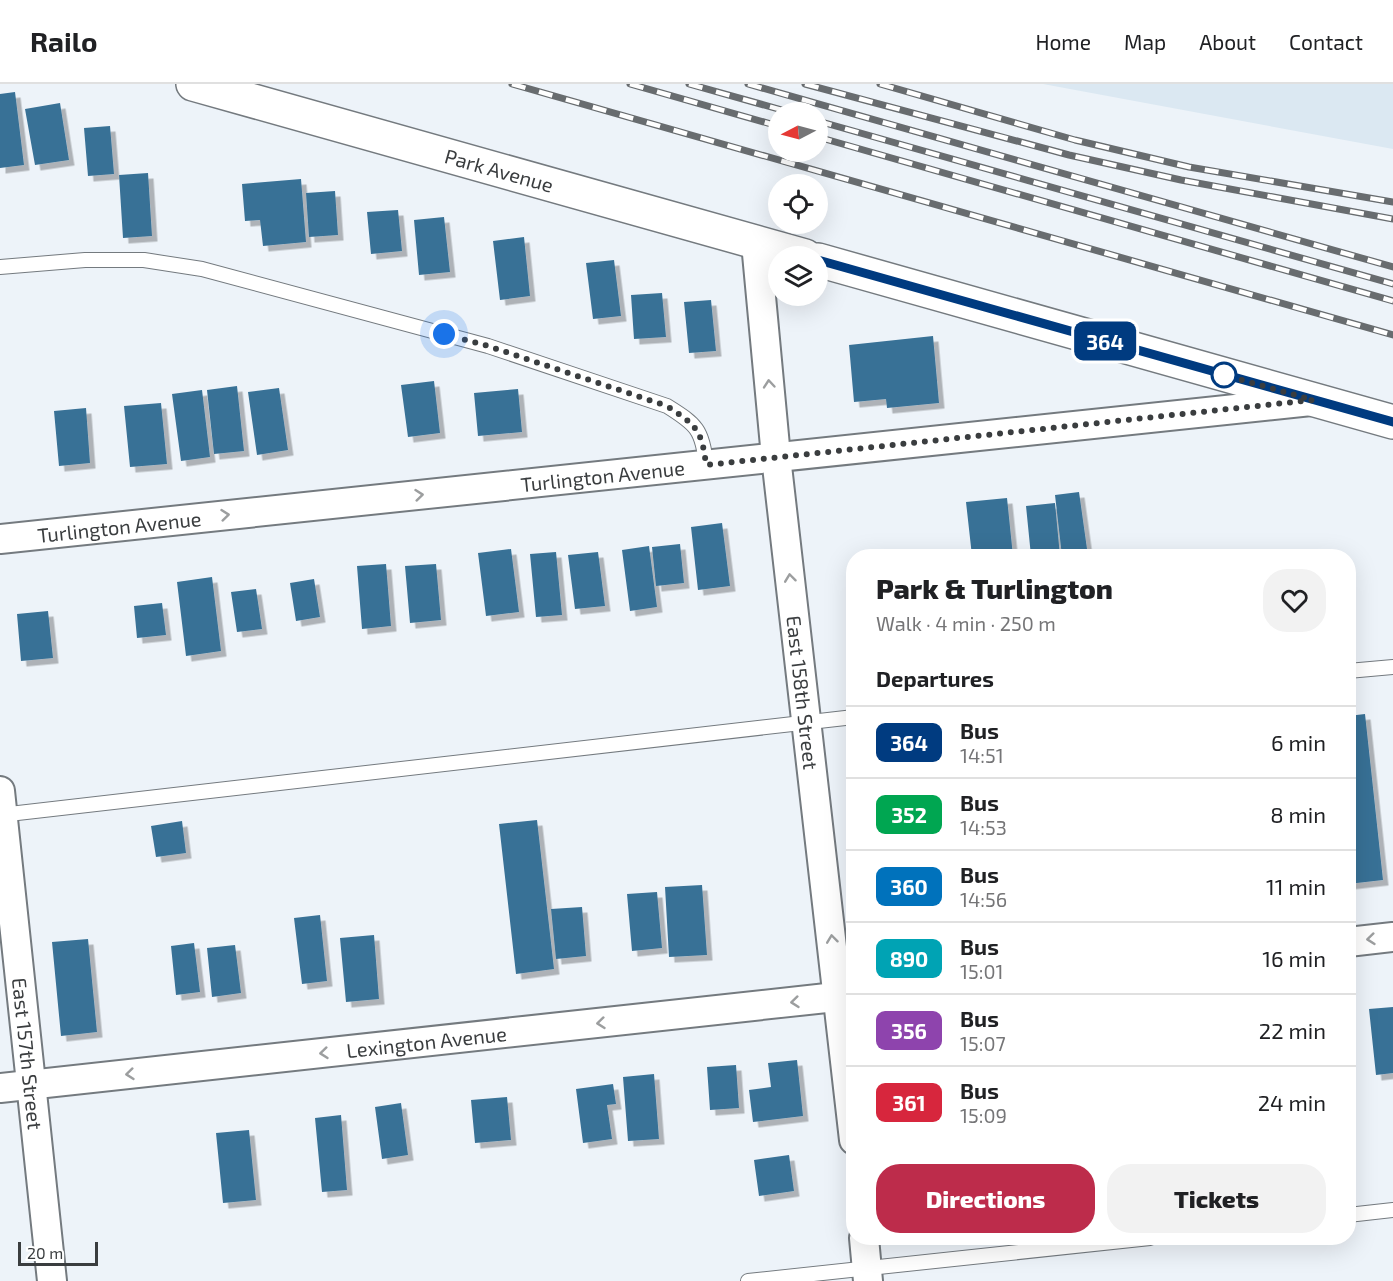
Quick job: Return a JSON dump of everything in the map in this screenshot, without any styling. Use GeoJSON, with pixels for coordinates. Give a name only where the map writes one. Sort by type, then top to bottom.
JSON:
{"type":"FeatureCollection","features":[{"type":"Feature","properties":{"kind":"street","name":"Park Avenue"},"geometry":{"type":"LineString","coordinates":[[192,84],[768,246]]}},
{"type":"Feature","properties":{"kind":"street","name":"East 158th Street"},"geometry":{"type":"LineString","coordinates":[[756,243],[776,457],[806,722],[846,996]]}},
{"type":"Feature","properties":{"kind":"street"},"geometry":{"type":"LineString","coordinates":[[828,263],[1393,422]]}},
{"type":"Feature","properties":{"kind":"street","name":"Turlington Avenue"},"geometry":{"type":"LineString","coordinates":[[0,539],[1313,400]]}},
{"type":"Feature","properties":{"kind":"street","name":"East 157th Street"},"geometry":{"type":"LineString","coordinates":[[1,807],[52,1281]]}},
{"type":"Feature","properties":{"kind":"street"},"geometry":{"type":"LineString","coordinates":[[1356,941],[1393,937]]}},
{"type":"Feature","properties":{"kind":"street","name":"Lexington Avenue"},"geometry":{"type":"LineString","coordinates":[[0,1088],[846,996]]}},
{"type":"Feature","properties":{"kind":"street"},"geometry":{"type":"LineString","coordinates":[[865,1245],[868,1275]]}},
{"type":"Feature","properties":{"kind":"lane"},"geometry":{"type":"LineString","coordinates":[[0,267],[85,260],[144,260],[202,269],[488,346],[667,406],[687,419],[703,440],[706,465]]}},
{"type":"Feature","properties":{"kind":"lane"},"geometry":{"type":"LineString","coordinates":[[1356,670],[1393,667]]}},
{"type":"Feature","properties":{"kind":"lane"},"geometry":{"type":"LineString","coordinates":[[1,807],[846,718]]}},
{"type":"Feature","properties":{"kind":"lane"},"geometry":{"type":"LineString","coordinates":[[1356,1214],[1393,1210]]}},
{"type":"Feature","properties":{"kind":"lane"},"geometry":{"type":"LineString","coordinates":[[748,1281],[868,1275],[1097,1245]]}},
{"type":"Feature","properties":{"kind":"shaded area"},"geometry":{"type":"Polygon","coordinates":[[[1043,84],[1393,84],[1393,149],[1043,84]]]}},
{"type":"Feature","properties":{"kind":"building"},"geometry":{"type":"Polygon","coordinates":[[[15,92],[24,165],[0,168],[0,94],[15,92]]]}},
{"type":"Feature","properties":{"kind":"building"},"geometry":{"type":"Polygon","coordinates":[[[60,103],[69,160],[35,165],[25,109],[60,103]]]}},
{"type":"Feature","properties":{"kind":"building"},"geometry":{"type":"Polygon","coordinates":[[[110,126],[114,174],[88,176],[84,128],[110,126]]]}},
{"type":"Feature","properties":{"kind":"building"},"geometry":{"type":"Polygon","coordinates":[[[148,173],[152,236],[123,238],[119,175],[148,173]]]}},
{"type":"Feature","properties":{"kind":"building"},"geometry":{"type":"Polygon","coordinates":[[[301,179],[306,242],[263,246],[260,220],[245,221],[242,184],[301,179]]]}},
{"type":"Feature","properties":{"kind":"building"},"geometry":{"type":"Polygon","coordinates":[[[335,191],[338,235],[309,237],[306,193],[335,191]]]}},
{"type":"Feature","properties":{"kind":"building"},"geometry":{"type":"Polygon","coordinates":[[[398,210],[402,251],[371,254],[367,212],[398,210]]]}},
{"type":"Feature","properties":{"kind":"building"},"geometry":{"type":"Polygon","coordinates":[[[444,217],[450,272],[419,275],[414,220],[444,217]]]}},
{"type":"Feature","properties":{"kind":"building"},"geometry":{"type":"Polygon","coordinates":[[[524,237],[530,296],[500,300],[493,241],[524,237]]]}},
{"type":"Feature","properties":{"kind":"building"},"geometry":{"type":"Polygon","coordinates":[[[614,260],[621,316],[593,319],[586,263],[614,260]]]}},
{"type":"Feature","properties":{"kind":"building"},"geometry":{"type":"Polygon","coordinates":[[[662,293],[666,337],[634,339],[631,295],[662,293]]]}},
{"type":"Feature","properties":{"kind":"building"},"geometry":{"type":"Polygon","coordinates":[[[711,300],[716,351],[689,353],[684,302],[711,300]]]}},
{"type":"Feature","properties":{"kind":"building"},"geometry":{"type":"Polygon","coordinates":[[[933,336],[939,403],[887,408],[886,399],[854,402],[849,345],[933,336]]]}},
{"type":"Feature","properties":{"kind":"building"},"geometry":{"type":"Polygon","coordinates":[[[434,381],[440,433],[408,437],[401,385],[434,381]]]}},
{"type":"Feature","properties":{"kind":"building"},"geometry":{"type":"Polygon","coordinates":[[[237,386],[244,451],[214,454],[207,390],[237,386]]]}},
{"type":"Feature","properties":{"kind":"building"},"geometry":{"type":"Polygon","coordinates":[[[279,388],[288,450],[257,455],[248,392],[279,388]]]}},
{"type":"Feature","properties":{"kind":"building"},"geometry":{"type":"Polygon","coordinates":[[[518,389],[522,432],[478,436],[474,393],[518,389]]]}},
{"type":"Feature","properties":{"kind":"building"},"geometry":{"type":"Polygon","coordinates":[[[202,390],[210,457],[181,461],[172,394],[202,390]]]}},
{"type":"Feature","properties":{"kind":"building"},"geometry":{"type":"Polygon","coordinates":[[[161,403],[167,464],[130,467],[124,406],[161,403]]]}},
{"type":"Feature","properties":{"kind":"building"},"geometry":{"type":"Polygon","coordinates":[[[86,408],[90,463],[59,466],[54,411],[86,408]]]}},
{"type":"Feature","properties":{"kind":"building"},"geometry":{"type":"Polygon","coordinates":[[[1079,492],[1087,549],[1061,549],[1055,495],[1079,492]]]}},
{"type":"Feature","properties":{"kind":"building"},"geometry":{"type":"Polygon","coordinates":[[[1007,498],[1012,549],[971,549],[966,502],[1007,498]]]}},
{"type":"Feature","properties":{"kind":"building"},"geometry":{"type":"Polygon","coordinates":[[[1055,503],[1059,549],[1030,549],[1026,506],[1055,503]]]}},
{"type":"Feature","properties":{"kind":"building"},"geometry":{"type":"Polygon","coordinates":[[[722,523],[730,586],[698,590],[691,527],[722,523]]]}},
{"type":"Feature","properties":{"kind":"building"},"geometry":{"type":"Polygon","coordinates":[[[680,544],[684,583],[656,586],[652,547],[680,544]]]}},
{"type":"Feature","properties":{"kind":"building"},"geometry":{"type":"Polygon","coordinates":[[[649,546],[657,607],[630,611],[622,550],[649,546]]]}},
{"type":"Feature","properties":{"kind":"building"},"geometry":{"type":"Polygon","coordinates":[[[511,549],[519,612],[486,616],[478,553],[511,549]]]}},
{"type":"Feature","properties":{"kind":"building"},"geometry":{"type":"Polygon","coordinates":[[[556,552],[562,615],[536,617],[530,554],[556,552]]]}},
{"type":"Feature","properties":{"kind":"building"},"geometry":{"type":"Polygon","coordinates":[[[598,552],[605,606],[575,609],[568,555],[598,552]]]}},
{"type":"Feature","properties":{"kind":"building"},"geometry":{"type":"Polygon","coordinates":[[[386,564],[391,626],[362,629],[357,566],[386,564]]]}},
{"type":"Feature","properties":{"kind":"building"},"geometry":{"type":"Polygon","coordinates":[[[436,564],[441,620],[410,623],[405,566],[436,564]]]}},
{"type":"Feature","properties":{"kind":"building"},"geometry":{"type":"Polygon","coordinates":[[[212,577],[221,651],[186,656],[177,582],[212,577]]]}},
{"type":"Feature","properties":{"kind":"building"},"geometry":{"type":"Polygon","coordinates":[[[314,579],[320,617],[296,621],[290,583],[314,579]]]}},
{"type":"Feature","properties":{"kind":"building"},"geometry":{"type":"Polygon","coordinates":[[[256,589],[262,629],[237,632],[231,592],[256,589]]]}},
{"type":"Feature","properties":{"kind":"building"},"geometry":{"type":"Polygon","coordinates":[[[162,603],[166,635],[137,638],[134,606],[162,603]]]}},
{"type":"Feature","properties":{"kind":"building"},"geometry":{"type":"Polygon","coordinates":[[[48,611],[53,658],[21,661],[17,614],[48,611]]]}},
{"type":"Feature","properties":{"kind":"building"},"geometry":{"type":"Polygon","coordinates":[[[1365,714],[1383,880],[1356,883],[1356,715],[1365,714]]]}},
{"type":"Feature","properties":{"kind":"building"},"geometry":{"type":"Polygon","coordinates":[[[537,820],[554,969],[516,974],[499,824],[537,820]]]}},
{"type":"Feature","properties":{"kind":"building"},"geometry":{"type":"Polygon","coordinates":[[[182,821],[186,853],[156,857],[151,826],[182,821]]]}},
{"type":"Feature","properties":{"kind":"building"},"geometry":{"type":"Polygon","coordinates":[[[702,885],[707,955],[669,957],[665,887],[702,885]]]}},
{"type":"Feature","properties":{"kind":"building"},"geometry":{"type":"Polygon","coordinates":[[[657,892],[662,948],[632,951],[627,894],[657,892]]]}},
{"type":"Feature","properties":{"kind":"building"},"geometry":{"type":"Polygon","coordinates":[[[582,907],[586,956],[556,959],[551,909],[582,907]]]}},
{"type":"Feature","properties":{"kind":"building"},"geometry":{"type":"Polygon","coordinates":[[[320,915],[327,981],[302,984],[294,918],[320,915]]]}},
{"type":"Feature","properties":{"kind":"building"},"geometry":{"type":"Polygon","coordinates":[[[374,935],[379,999],[346,1002],[340,938],[374,935]]]}},
{"type":"Feature","properties":{"kind":"building"},"geometry":{"type":"Polygon","coordinates":[[[88,939],[97,1032],[61,1036],[52,942],[88,939]]]}},
{"type":"Feature","properties":{"kind":"building"},"geometry":{"type":"Polygon","coordinates":[[[194,943],[200,992],[176,995],[171,946],[194,943]]]}},
{"type":"Feature","properties":{"kind":"building"},"geometry":{"type":"Polygon","coordinates":[[[235,945],[241,993],[212,997],[207,948],[235,945]]]}},
{"type":"Feature","properties":{"kind":"building"},"geometry":{"type":"Polygon","coordinates":[[[1393,1007],[1393,1073],[1376,1075],[1369,1009],[1393,1007]]]}},
{"type":"Feature","properties":{"kind":"building"},"geometry":{"type":"Polygon","coordinates":[[[797,1060],[803,1116],[753,1122],[749,1090],[771,1087],[768,1063],[797,1060]]]}},
{"type":"Feature","properties":{"kind":"building"},"geometry":{"type":"Polygon","coordinates":[[[736,1065],[739,1108],[710,1110],[707,1067],[736,1065]]]}},
{"type":"Feature","properties":{"kind":"building"},"geometry":{"type":"Polygon","coordinates":[[[654,1074],[659,1139],[628,1141],[623,1077],[654,1074]]]}},
{"type":"Feature","properties":{"kind":"building"},"geometry":{"type":"Polygon","coordinates":[[[613,1084],[616,1104],[607,1105],[612,1139],[583,1143],[576,1089],[613,1084]]]}},
{"type":"Feature","properties":{"kind":"building"},"geometry":{"type":"Polygon","coordinates":[[[507,1097],[511,1140],[475,1143],[471,1100],[507,1097]]]}},
{"type":"Feature","properties":{"kind":"building"},"geometry":{"type":"Polygon","coordinates":[[[401,1103],[408,1155],[382,1159],[375,1107],[401,1103]]]}},
{"type":"Feature","properties":{"kind":"building"},"geometry":{"type":"Polygon","coordinates":[[[341,1115],[347,1190],[322,1192],[315,1118],[341,1115]]]}},
{"type":"Feature","properties":{"kind":"building"},"geometry":{"type":"Polygon","coordinates":[[[249,1130],[256,1200],[223,1203],[216,1133],[249,1130]]]}},
{"type":"Feature","properties":{"kind":"building"},"geometry":{"type":"Polygon","coordinates":[[[789,1155],[794,1191],[759,1196],[754,1160],[789,1155]]]}},
{"type":"Feature","properties":{"kind":"railway"},"geometry":{"type":"LineString","coordinates":[[512,84],[1393,335]]}},
{"type":"Feature","properties":{"kind":"railway"},"geometry":{"type":"LineString","coordinates":[[630,84],[768,123]]}},
{"type":"Feature","properties":{"kind":"railway"},"geometry":{"type":"LineString","coordinates":[[689,84],[768,106]]}},
{"type":"Feature","properties":{"kind":"railway"},"geometry":{"type":"LineString","coordinates":[[748,84],[1393,267]]}},
{"type":"Feature","properties":{"kind":"railway"},"geometry":{"type":"LineString","coordinates":[[805,84],[1069,155],[1181,180],[1393,219]]}},
{"type":"Feature","properties":{"kind":"railway"},"geometry":{"type":"LineString","coordinates":[[880,84],[1075,140],[1189,167],[1393,202]]}},
{"type":"Feature","properties":{"kind":"railway"},"geometry":{"type":"LineString","coordinates":[[828,124],[1393,284]]}},
{"type":"Feature","properties":{"kind":"railway"},"geometry":{"type":"LineString","coordinates":[[828,140],[1393,301]]}},
{"type":"Feature","properties":{"kind":"bus line","name":"364"},"geometry":{"type":"LineString","coordinates":[[828,263],[1393,422]]}},
{"type":"Feature","properties":{"kind":"route"},"geometry":{"type":"LineString","coordinates":[[444,334],[488,346],[667,406],[687,419],[703,440],[706,465],[1313,400],[1224,375]]}}]}
